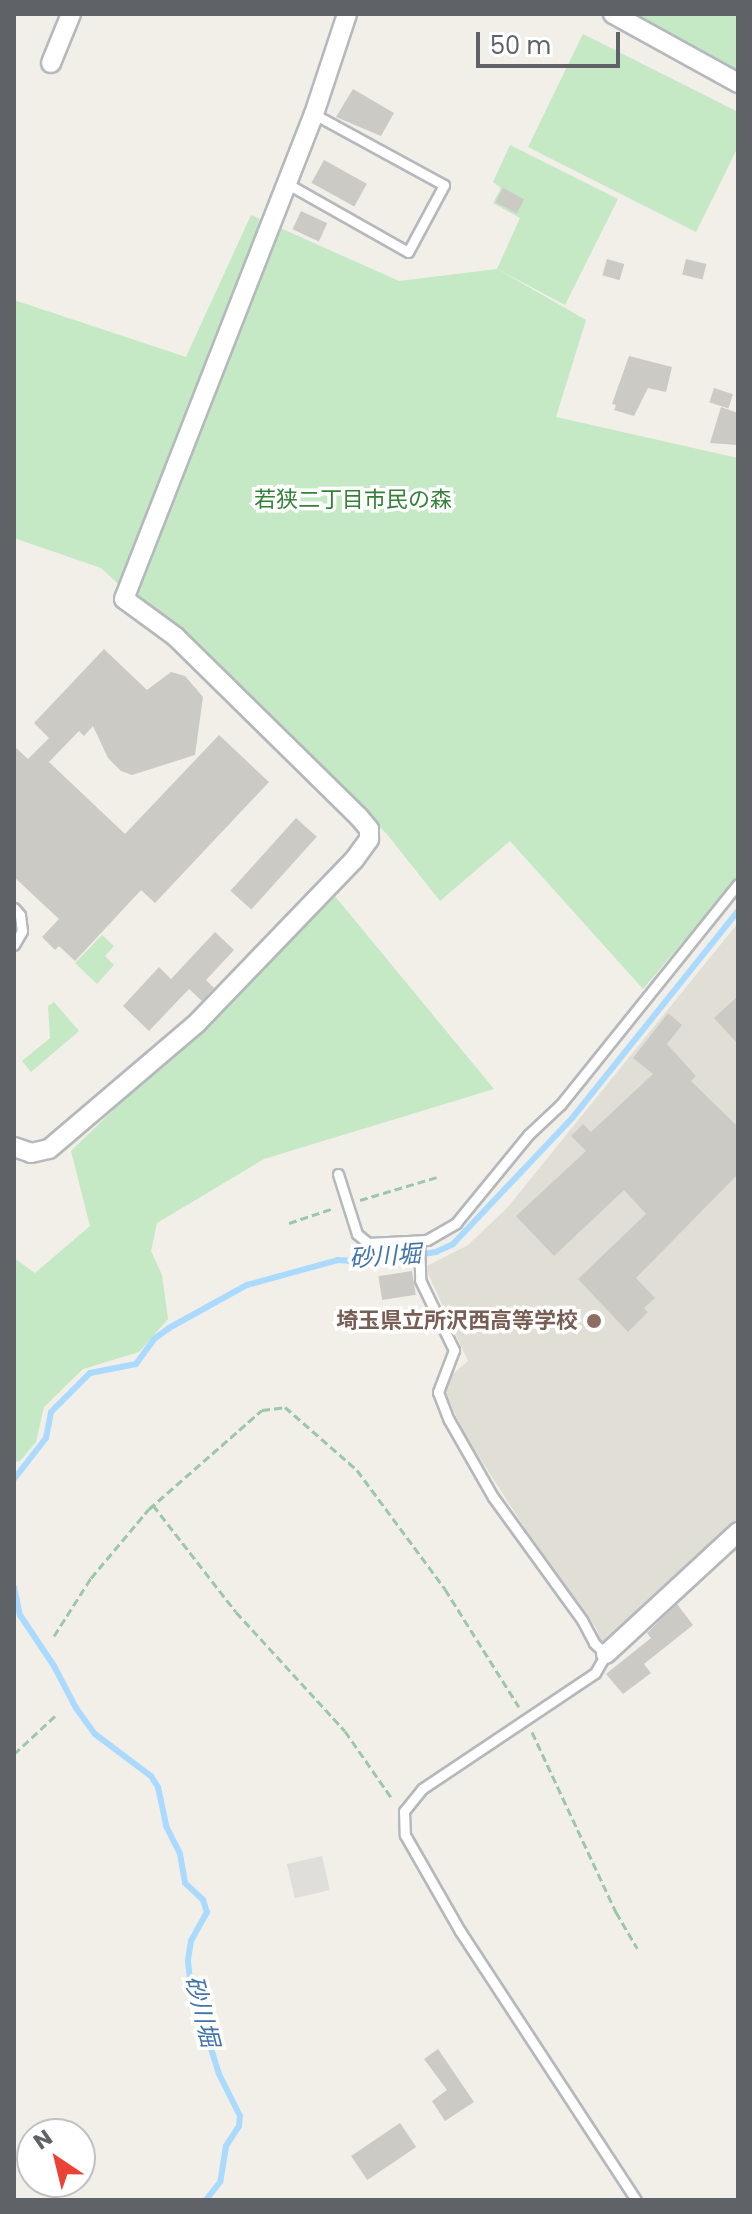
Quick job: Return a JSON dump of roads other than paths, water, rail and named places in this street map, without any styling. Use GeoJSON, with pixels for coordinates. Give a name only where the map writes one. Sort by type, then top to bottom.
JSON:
{"type":"FeatureCollection","features":[{"type":"Feature","properties":{"kind":"street"},"geometry":{"type":"LineString","coordinates":[[51,63],[71,14]]}},
{"type":"Feature","properties":{"kind":"street"},"geometry":{"type":"LineString","coordinates":[[14,1147],[31,1153],[49,1149],[196,1024],[354,860],[369,839],[369,829],[359,817],[176,637],[124,599],[314,114],[347,14]]}},
{"type":"Feature","properties":{"kind":"street"},"geometry":{"type":"LineString","coordinates":[[613,14],[738,83]]}},
{"type":"Feature","properties":{"kind":"street"},"geometry":{"type":"LineString","coordinates":[[606,1654],[738,1532]]}},
{"type":"Feature","properties":{"kind":"lane"},"geometry":{"type":"LineString","coordinates":[[286,183],[408,252],[444,185],[314,114]]}},
{"type":"Feature","properties":{"kind":"lane"},"geometry":{"type":"LineString","coordinates":[[338,1174],[362,1240],[368,1243],[419,1244],[456,1223],[528,1135],[561,1104],[738,884]]}},
{"type":"Feature","properties":{"kind":"lane"},"geometry":{"type":"LineString","coordinates":[[14,908],[20,915],[22,931],[14,945]]}},
{"type":"Feature","properties":{"kind":"lane"},"geometry":{"type":"LineString","coordinates":[[419,1244],[420,1280],[454,1350],[438,1392],[449,1420],[493,1497],[582,1620],[594,1643],[606,1654],[595,1673],[422,1789],[404,1811],[405,1835],[437,1893],[636,2200]]}},
{"type":"Feature","properties":{"kind":"waterway","name":"砂川堀"},"geometry":{"type":"LineString","coordinates":[[14,1479],[46,1438],[51,1412],[90,1373],[136,1364],[154,1339],[169,1328],[247,1285],[338,1260],[368,1262],[436,1252],[453,1244],[573,1117],[738,911]]}},
{"type":"Feature","properties":{"kind":"waterway","name":"砂川堀"},"geometry":{"type":"LineString","coordinates":[[14,1587],[20,1615],[54,1666],[76,1708],[95,1734],[151,1776],[158,1787],[166,1826],[180,1854],[185,1883],[203,1900],[207,1912],[191,1941],[188,1961],[190,1981],[219,2074],[240,2116],[239,2126],[226,2146],[220,2182],[206,2200]]}},
{"type":"Feature","properties":{"kind":"place","name":"埼玉県立所沢西高等学校"},"geometry":{"type":"Point","coordinates":[594,1321]}},
{"type":"Feature","properties":{"kind":"park label","name":"若狭二丁目市民の森"},"geometry":{"type":"Point","coordinates":[353,500]}}]}
